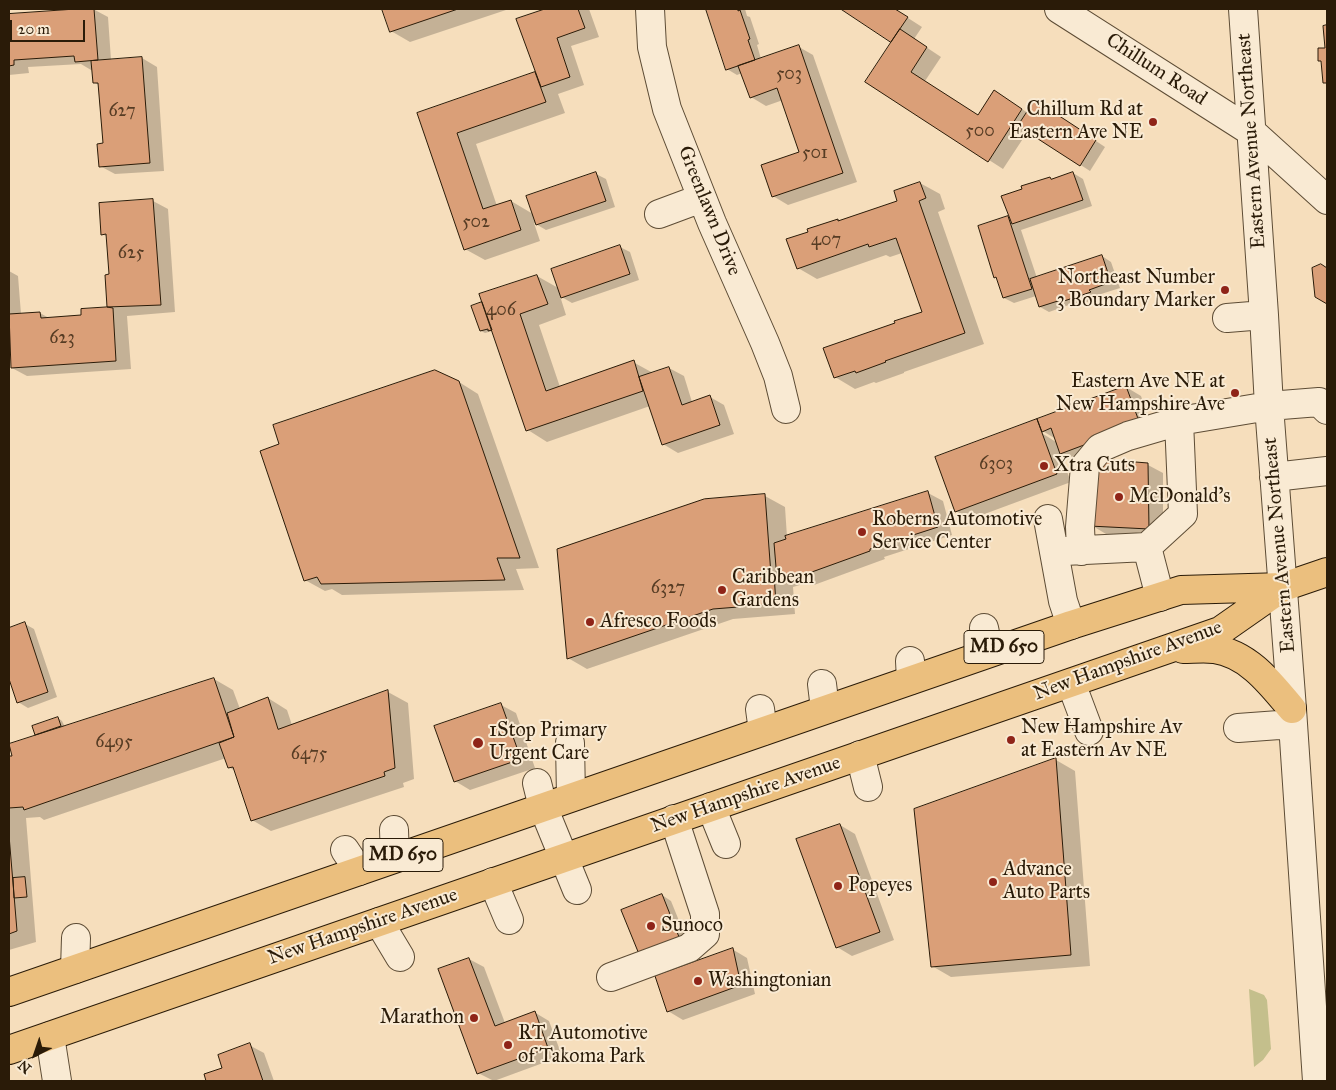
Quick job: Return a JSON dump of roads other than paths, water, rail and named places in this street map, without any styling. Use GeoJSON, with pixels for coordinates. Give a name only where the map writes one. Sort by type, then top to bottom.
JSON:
{"type":"FeatureCollection","features":[{"type":"Feature","properties":{"kind":"main road"},"geometry":{"type":"LineString","coordinates":[[1283,587],[1327,572]]}},
{"type":"Feature","properties":{"kind":"main road","name":"New Hampshire Avenue"},"geometry":{"type":"LineString","coordinates":[[9,992],[75,969],[352,860],[395,858],[540,795],[571,797],[762,720],[824,697],[910,670],[986,640],[1071,624],[1181,590],[1283,587]]}},
{"type":"Feature","properties":{"kind":"main road","name":"New Hampshire Avenue"},"geometry":{"type":"LineString","coordinates":[[9,1050],[1220,631],[1283,587]]}},
{"type":"Feature","properties":{"kind":"main road"},"geometry":{"type":"LineString","coordinates":[[1214,589],[1225,628]]}},
{"type":"Feature","properties":{"kind":"main road"},"geometry":{"type":"LineString","coordinates":[[1169,648],[1215,649],[1238,657],[1262,673],[1293,716]]}},
{"type":"Feature","properties":{"kind":"street","name":"Greenlawn Drive"},"geometry":{"type":"LineString","coordinates":[[650,9],[652,47],[667,109],[702,198],[778,376],[786,409]]}},
{"type":"Feature","properties":{"kind":"street","name":"Chillum Road"},"geometry":{"type":"LineString","coordinates":[[1059,9],[1252,132],[1327,200]]}},
{"type":"Feature","properties":{"kind":"street","name":"Eastern Avenue Northeast"},"geometry":{"type":"LineString","coordinates":[[1243,9],[1274,477],[1319,1006],[1317,1081]]}},
{"type":"Feature","properties":{"kind":"street"},"geometry":{"type":"LineString","coordinates":[[659,214],[702,198]]}},
{"type":"Feature","properties":{"kind":"street"},"geometry":{"type":"LineString","coordinates":[[1227,318],[1264,315]]}},
{"type":"Feature","properties":{"kind":"street"},"geometry":{"type":"LineString","coordinates":[[1081,551],[1080,526],[1085,466],[1100,448],[1128,436],[1179,421],[1269,406],[1319,402],[1327,410]]}},
{"type":"Feature","properties":{"kind":"street"},"geometry":{"type":"LineString","coordinates":[[1054,551],[1147,547],[1183,514],[1179,421]]}},
{"type":"Feature","properties":{"kind":"street"},"geometry":{"type":"LineString","coordinates":[[1274,477],[1327,471]]}},
{"type":"Feature","properties":{"kind":"street"},"geometry":{"type":"LineString","coordinates":[[1048,518],[1063,600],[1071,624]]}},
{"type":"Feature","properties":{"kind":"street"},"geometry":{"type":"LineString","coordinates":[[1147,547],[1160,597]]}},
{"type":"Feature","properties":{"kind":"street"},"geometry":{"type":"LineString","coordinates":[[1071,682],[1089,731]]}},
{"type":"Feature","properties":{"kind":"street"},"geometry":{"type":"LineString","coordinates":[[1238,728],[1293,716]]}},
{"type":"Feature","properties":{"kind":"street"},"geometry":{"type":"LineString","coordinates":[[570,743],[571,797]]}},
{"type":"Feature","properties":{"kind":"street"},"geometry":{"type":"LineString","coordinates":[[860,755],[868,787]]}},
{"type":"Feature","properties":{"kind":"street"},"geometry":{"type":"LineString","coordinates":[[540,795],[577,890]]}},
{"type":"Feature","properties":{"kind":"street"},"geometry":{"type":"LineString","coordinates":[[711,807],[726,844]]}},
{"type":"Feature","properties":{"kind":"street"},"geometry":{"type":"LineString","coordinates":[[610,977],[689,948],[705,934],[705,914],[674,820]]}},
{"type":"Feature","properties":{"kind":"street"},"geometry":{"type":"LineString","coordinates":[[394,830],[395,858]]}},
{"type":"Feature","properties":{"kind":"street"},"geometry":{"type":"LineString","coordinates":[[493,882],[509,920]]}},
{"type":"Feature","properties":{"kind":"street"},"geometry":{"type":"LineString","coordinates":[[379,922],[400,957]]}},
{"type":"Feature","properties":{"kind":"street"},"geometry":{"type":"LineString","coordinates":[[75,969],[76,938]]}},
{"type":"Feature","properties":{"kind":"street"},"geometry":{"type":"LineString","coordinates":[[50,1036],[57,1081]]}},
{"type":"Feature","properties":{"kind":"street"},"geometry":{"type":"LineString","coordinates":[[1317,1081],[1327,1080]]}},
{"type":"Feature","properties":{"kind":"place","name":"Chillum Rd at Eastern Ave NE"},"geometry":{"type":"Point","coordinates":[1153,122]}},
{"type":"Feature","properties":{"kind":"place","name":"Northeast Number 3 Boundary Marker"},"geometry":{"type":"Point","coordinates":[1225,290]}},
{"type":"Feature","properties":{"kind":"place","name":"Eastern Ave NE at New Hampshire Ave"},"geometry":{"type":"Point","coordinates":[1235,393]}},
{"type":"Feature","properties":{"kind":"place","name":"Xtra Cuts"},"geometry":{"type":"Point","coordinates":[1044,466]}},
{"type":"Feature","properties":{"kind":"place","name":"McDonald's"},"geometry":{"type":"Point","coordinates":[1119,497]}},
{"type":"Feature","properties":{"kind":"place","name":"Roberns Automotive Service Center"},"geometry":{"type":"Point","coordinates":[862,532]}},
{"type":"Feature","properties":{"kind":"place","name":"Caribbean Gardens"},"geometry":{"type":"Point","coordinates":[722,590]}},
{"type":"Feature","properties":{"kind":"place","name":"Afresco Foods"},"geometry":{"type":"Point","coordinates":[590,622]}},
{"type":"Feature","properties":{"kind":"place","name":"New Hampshire Av at Eastern Av NE"},"geometry":{"type":"Point","coordinates":[1011,740]}},
{"type":"Feature","properties":{"kind":"place","name":"1Stop Primary Urgent Care"},"geometry":{"type":"Point","coordinates":[478,743]}},
{"type":"Feature","properties":{"kind":"place","name":"Advance Auto Parts"},"geometry":{"type":"Point","coordinates":[993,882]}},
{"type":"Feature","properties":{"kind":"place","name":"Popeyes"},"geometry":{"type":"Point","coordinates":[838,886]}},
{"type":"Feature","properties":{"kind":"place","name":"Sunoco"},"geometry":{"type":"Point","coordinates":[651,926]}},
{"type":"Feature","properties":{"kind":"place","name":"Washingtonian"},"geometry":{"type":"Point","coordinates":[698,981]}},
{"type":"Feature","properties":{"kind":"place","name":"Marathon"},"geometry":{"type":"Point","coordinates":[474,1018]}},
{"type":"Feature","properties":{"kind":"place","name":"RT Automotive of Takoma Park"},"geometry":{"type":"Point","coordinates":[508,1045]}}]}
